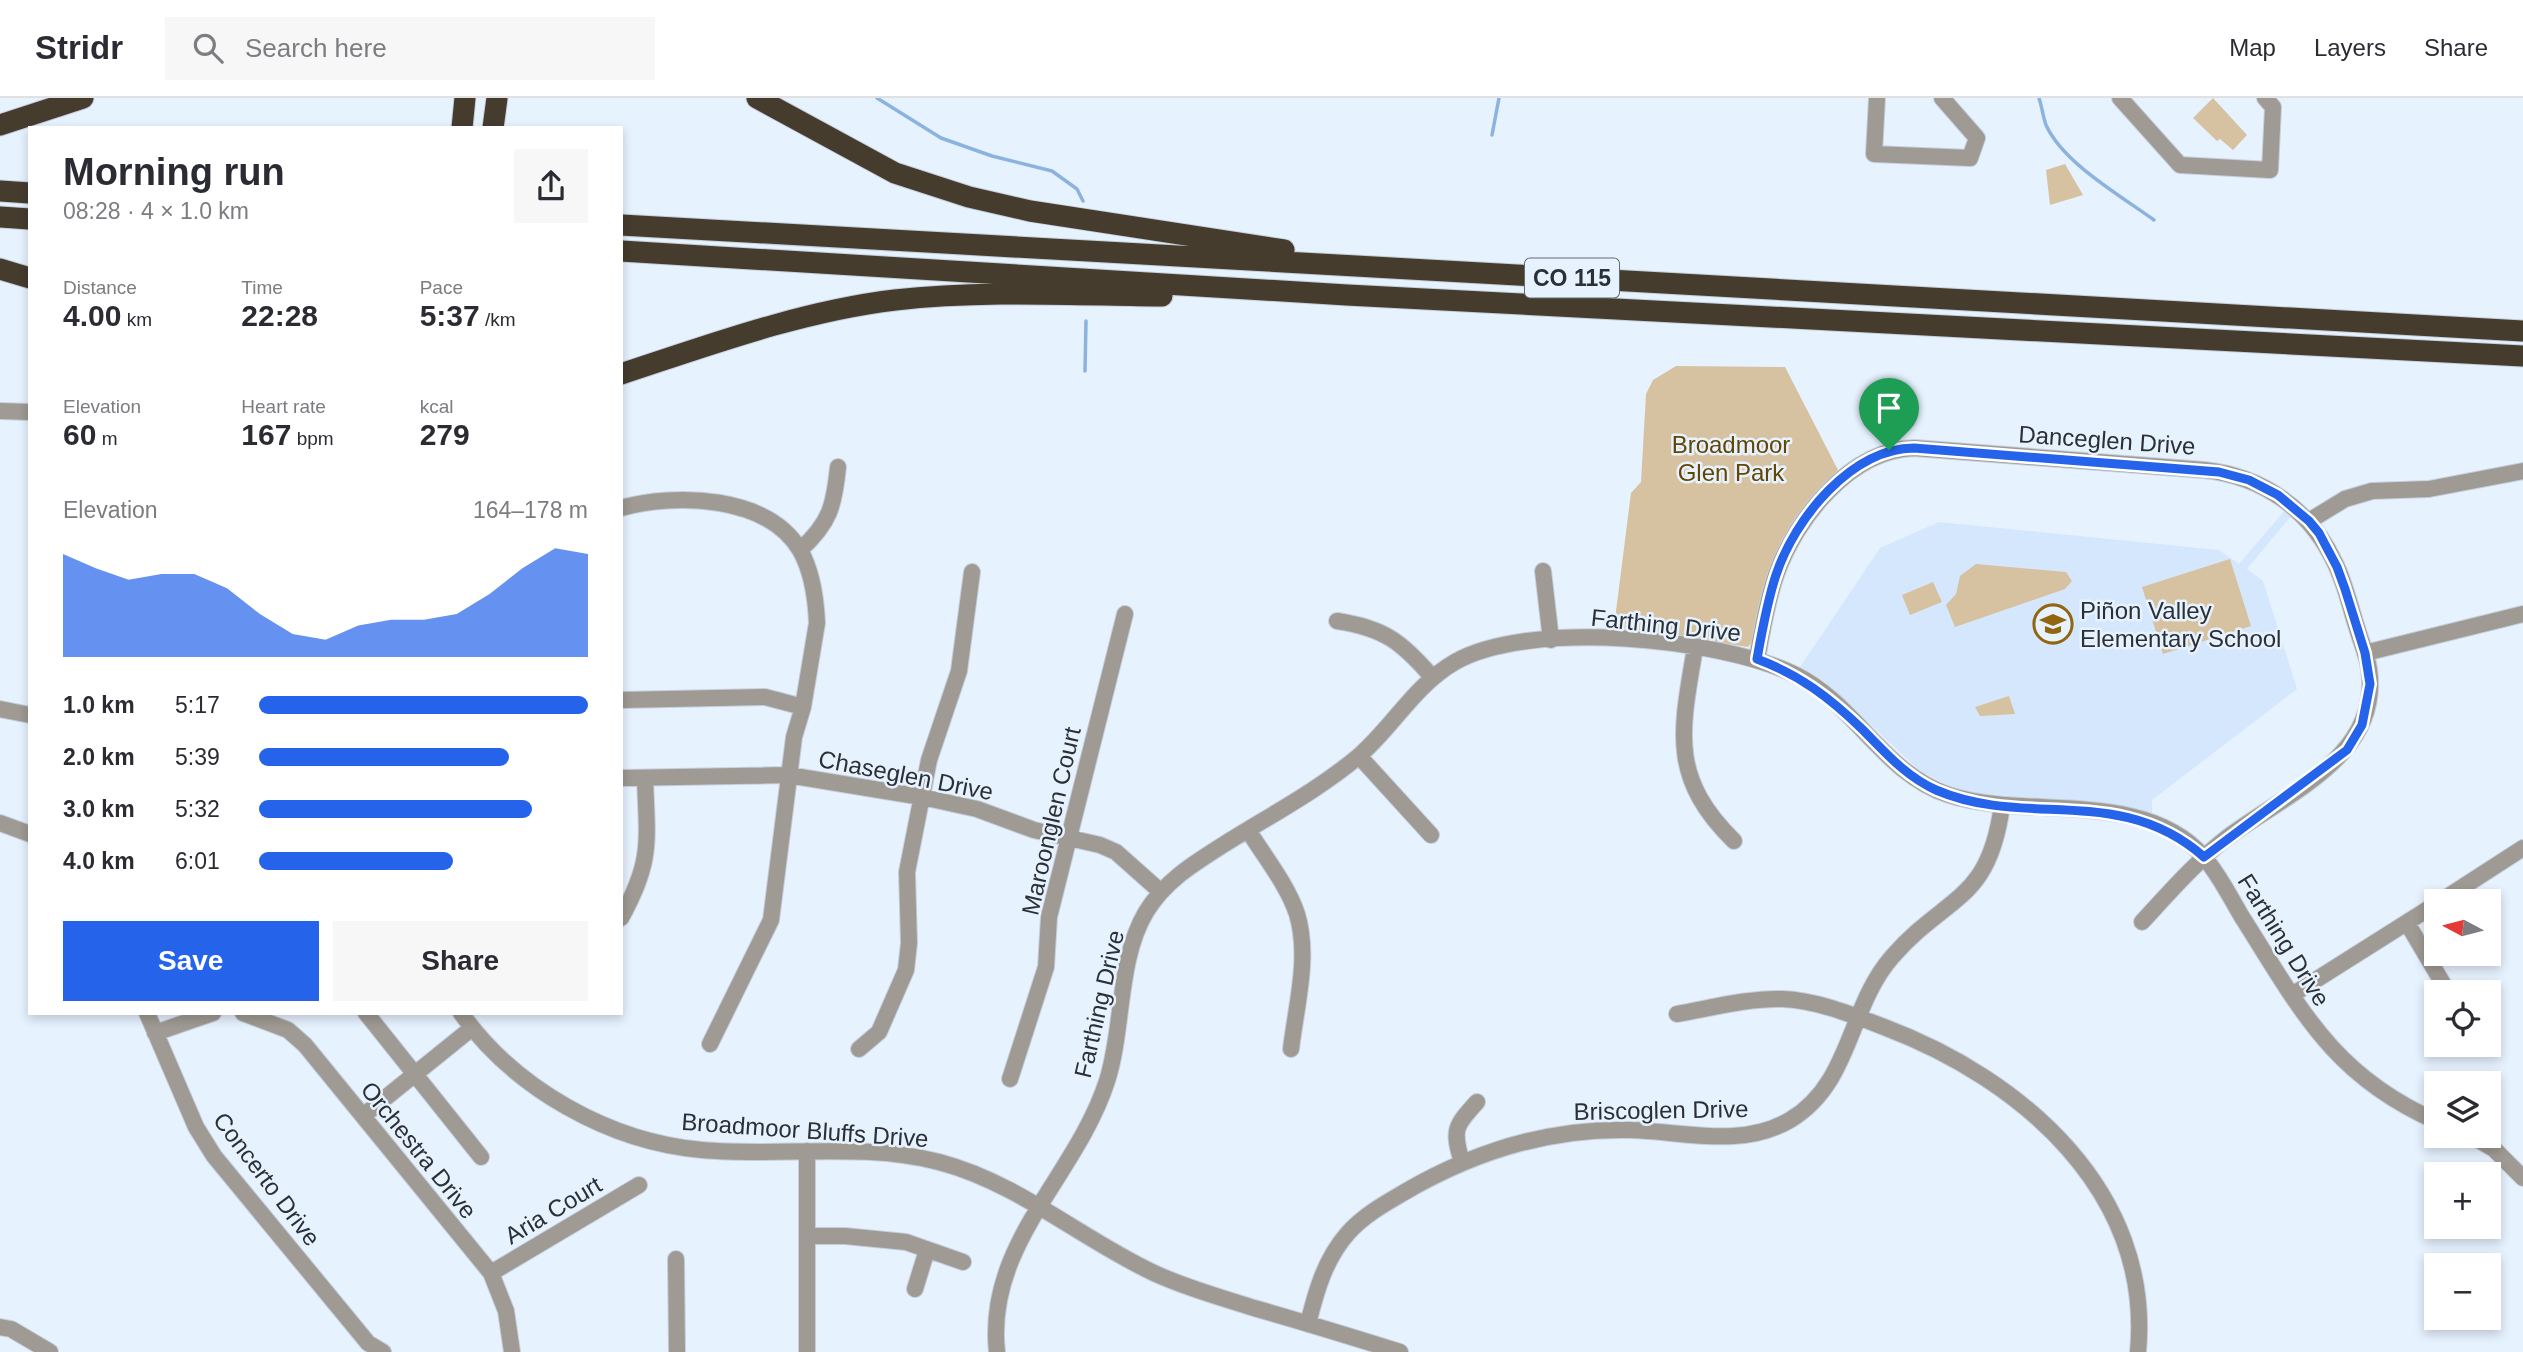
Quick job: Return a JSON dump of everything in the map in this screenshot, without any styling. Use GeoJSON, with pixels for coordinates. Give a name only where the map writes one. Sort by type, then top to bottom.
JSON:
{"type":"FeatureCollection","features":[{"type":"Feature","properties":{"kind":"highway"},"geometry":{"type":"LineString","coordinates":[[0,125],[83,98]]}},
{"type":"Feature","properties":{"kind":"highway"},"geometry":{"type":"LineString","coordinates":[[461,126],[466,98]]}},
{"type":"Feature","properties":{"kind":"highway"},"geometry":{"type":"LineString","coordinates":[[493,126],[497,98]]}},
{"type":"Feature","properties":{"kind":"highway"},"geometry":{"type":"LineString","coordinates":[[757,98],[895,173],[969,197],[1030,211],[1401,268]]}},
{"type":"Feature","properties":{"kind":"highway"},"geometry":{"type":"LineString","coordinates":[[0,191],[28,193]]}},
{"type":"Feature","properties":{"kind":"highway"},"geometry":{"type":"LineString","coordinates":[[0,217],[28,219]]}},
{"type":"Feature","properties":{"kind":"highway","name":"CO 115"},"geometry":{"type":"LineString","coordinates":[[623,225],[2523,331]]}},
{"type":"Feature","properties":{"kind":"highway","name":"CO 115"},"geometry":{"type":"LineString","coordinates":[[623,251],[1347,295],[2523,356]]}},
{"type":"Feature","properties":{"kind":"highway"},"geometry":{"type":"LineString","coordinates":[[0,269],[28,277]]}},
{"type":"Feature","properties":{"kind":"highway"},"geometry":{"type":"LineString","coordinates":[[623,373],[837,311],[892,301],[960,294],[1260,298],[1347,295]]}},
{"type":"Feature","properties":{"kind":"street"},"geometry":{"type":"LineString","coordinates":[[1877,98],[1874,154],[1970,158],[1977,138],[1942,98]]}},
{"type":"Feature","properties":{"kind":"street"},"geometry":{"type":"LineString","coordinates":[[2129,101],[2180,165],[2270,170],[2273,107],[2265,98]]}},
{"type":"Feature","properties":{"kind":"street"},"geometry":{"type":"LineString","coordinates":[[0,411],[28,412]]}},
{"type":"Feature","properties":{"kind":"street","name":"Danceglen Drive"},"geometry":{"type":"LineString","coordinates":[[1757,659],[1775,576],[1797,531],[1850,470],[1889,450],[1914,448],[2219,472],[2263,486],[2309,521],[2337,567],[2365,653],[2369,698],[2362,725],[2347,750],[2204,857],[2142,922]]}},
{"type":"Feature","properties":{"kind":"street"},"geometry":{"type":"LineString","coordinates":[[800,550],[824,525],[834,502],[838,467]]}},
{"type":"Feature","properties":{"kind":"street"},"geometry":{"type":"LineString","coordinates":[[2309,521],[2360,494],[2429,489],[2523,471]]}},
{"type":"Feature","properties":{"kind":"street"},"geometry":{"type":"LineString","coordinates":[[623,508],[669,500],[728,504],[767,520],[800,550],[816,603],[817,624],[788,775],[771,920],[710,1044]]}},
{"type":"Feature","properties":{"kind":"street"},"geometry":{"type":"LineString","coordinates":[[1544,571],[1551,640]]}},
{"type":"Feature","properties":{"kind":"street"},"geometry":{"type":"LineString","coordinates":[[859,1049],[879,1032],[906,970],[909,943],[907,872],[938,726],[959,671],[972,572]]}},
{"type":"Feature","properties":{"kind":"street","name":"Maroonglen Court"},"geometry":{"type":"LineString","coordinates":[[1010,1079],[1046,967],[1049,917],[1125,614]]}},
{"type":"Feature","properties":{"kind":"street"},"geometry":{"type":"LineString","coordinates":[[2365,653],[2523,614]]}},
{"type":"Feature","properties":{"kind":"street"},"geometry":{"type":"LineString","coordinates":[[1337,621],[1385,634],[1412,654],[1432,677]]}},
{"type":"Feature","properties":{"kind":"street","name":"Farthing Drive"},"geometry":{"type":"LineString","coordinates":[[997,1352],[995,1309],[1009,1260],[1083,1137],[1099,1103],[1109,1075],[1137,932],[1161,892],[1181,872],[1359,756],[1432,677],[1483,650],[1551,640],[1618,638],[1757,659],[1813,685],[1894,762],[1920,782],[1948,794],[2002,805],[2094,811],[2130,817],[2174,835],[2204,857],[2315,1031],[2356,1073],[2406,1107],[2424,1115]]}},
{"type":"Feature","properties":{"kind":"street"},"geometry":{"type":"LineString","coordinates":[[1695,648],[1682,724],[1685,757],[1696,793],[1716,823],[1734,841]]}},
{"type":"Feature","properties":{"kind":"street"},"geometry":{"type":"LineString","coordinates":[[623,700],[765,697],[803,707]]}},
{"type":"Feature","properties":{"kind":"street"},"geometry":{"type":"LineString","coordinates":[[0,709],[28,715]]}},
{"type":"Feature","properties":{"kind":"street"},"geometry":{"type":"LineString","coordinates":[[1359,756],[1431,835]]}},
{"type":"Feature","properties":{"kind":"street","name":"Chaseglen Drive"},"geometry":{"type":"LineString","coordinates":[[623,778],[788,775],[922,797],[977,809],[1034,830],[1069,836],[1116,852],[1161,892]]}},
{"type":"Feature","properties":{"kind":"street"},"geometry":{"type":"LineString","coordinates":[[623,914],[636,891],[647,858],[645,778]]}},
{"type":"Feature","properties":{"kind":"street","name":"Briscoglen Drive"},"geometry":{"type":"LineString","coordinates":[[1308,1324],[1321,1278],[1349,1231],[1380,1206],[1462,1162],[1527,1140],[1592,1131],[1632,1130],[1728,1137],[1777,1126],[1805,1109],[1829,1085],[1874,981],[1893,956],[1961,897],[1982,874],[1995,847],[2002,805]]}},
{"type":"Feature","properties":{"kind":"street"},"geometry":{"type":"LineString","coordinates":[[0,823],[28,833]]}},
{"type":"Feature","properties":{"kind":"street"},"geometry":{"type":"LineString","coordinates":[[1248,830],[1290,898],[1301,930],[1302,958],[1291,1049]]}},
{"type":"Feature","properties":{"kind":"street"},"geometry":{"type":"LineString","coordinates":[[2460,889],[2523,848]]}},
{"type":"Feature","properties":{"kind":"street"},"geometry":{"type":"LineString","coordinates":[[2292,995],[2424,912]]}},
{"type":"Feature","properties":{"kind":"street"},"geometry":{"type":"LineString","coordinates":[[2407,923],[2441,980]]}},
{"type":"Feature","properties":{"kind":"street"},"geometry":{"type":"LineString","coordinates":[[1677,1014],[1783,999],[1858,1017],[1927,1044],[1996,1084],[2028,1110],[2081,1166],[2111,1209],[2128,1245],[2138,1291],[2138,1352]]}},
{"type":"Feature","properties":{"kind":"street","name":"Concerto Drive"},"geometry":{"type":"LineString","coordinates":[[147,1015],[196,1127],[214,1156],[368,1343],[383,1352]]}},
{"type":"Feature","properties":{"kind":"street"},"geometry":{"type":"LineString","coordinates":[[155,1033],[207,1015]]}},
{"type":"Feature","properties":{"kind":"street"},"geometry":{"type":"LineString","coordinates":[[368,1015],[481,1157]]}},
{"type":"Feature","properties":{"kind":"street","name":"Broadmoor Bluffs Drive"},"geometry":{"type":"LineString","coordinates":[[462,1015],[514,1069],[549,1095],[580,1113],[642,1139],[703,1150],[882,1153],[939,1162],[1011,1189],[1131,1262],[1171,1281],[1401,1352]]}},
{"type":"Feature","properties":{"kind":"street","name":"Orchestra Drive"},"geometry":{"type":"LineString","coordinates":[[269,1017],[305,1045],[491,1273],[506,1311],[512,1352]]}},
{"type":"Feature","properties":{"kind":"street"},"geometry":{"type":"LineString","coordinates":[[363,1116],[472,1028]]}},
{"type":"Feature","properties":{"kind":"street"},"geometry":{"type":"LineString","coordinates":[[1462,1162],[1457,1145],[1458,1123],[1477,1102]]}},
{"type":"Feature","properties":{"kind":"street"},"geometry":{"type":"LineString","coordinates":[[2492,1148],[2521,1172]]}},
{"type":"Feature","properties":{"kind":"street"},"geometry":{"type":"LineString","coordinates":[[807,1152],[807,1352]]}},
{"type":"Feature","properties":{"kind":"street","name":"Aria Court"},"geometry":{"type":"LineString","coordinates":[[491,1273],[639,1185]]}},
{"type":"Feature","properties":{"kind":"street"},"geometry":{"type":"LineString","coordinates":[[807,1236],[884,1240],[963,1262]]}},
{"type":"Feature","properties":{"kind":"street"},"geometry":{"type":"LineString","coordinates":[[915,1289],[927,1250]]}},
{"type":"Feature","properties":{"kind":"street"},"geometry":{"type":"LineString","coordinates":[[676,1259],[677,1352]]}},
{"type":"Feature","properties":{"kind":"street"},"geometry":{"type":"LineString","coordinates":[[0,1327],[11,1329],[50,1352]]}},
{"type":"Feature","properties":{"kind":"shaded area","name":"Piñon Valley Elementary School"},"geometry":{"type":"Polygon","coordinates":[[[2286,509],[2292,515],[2247,569],[2263,581],[2297,689],[2152,800],[2152,813],[2112,804],[1975,793],[1954,788],[1920,771],[1825,682],[1800,667],[1880,548],[1939,522],[2219,550],[2239,564],[2286,509]]]}},
{"type":"Feature","properties":{"kind":"green space"},"geometry":{"type":"Polygon","coordinates":[[[2213,98],[2247,135],[2233,150],[2220,139],[2217,141],[2193,118],[2213,98]]]}},
{"type":"Feature","properties":{"kind":"green space"},"geometry":{"type":"Polygon","coordinates":[[[2065,164],[2083,195],[2050,205],[2046,170],[2065,164]]]}},
{"type":"Feature","properties":{"kind":"green space","name":"Broadmoor Glen Park"},"geometry":{"type":"Polygon","coordinates":[[[1676,366],[1785,367],[1838,470],[1807,505],[1781,544],[1765,581],[1752,642],[1748,647],[1614,627],[1631,493],[1641,482],[1646,394],[1653,380],[1676,366]]]}},
{"type":"Feature","properties":{"kind":"green space"},"geometry":{"type":"Polygon","coordinates":[[[2230,559],[2251,626],[2163,654],[2142,587],[2230,559]]]}},
{"type":"Feature","properties":{"kind":"green space"},"geometry":{"type":"Polygon","coordinates":[[[1976,564],[2066,572],[2072,581],[2065,589],[1955,627],[1946,605],[1956,594],[1960,576],[1976,564]]]}},
{"type":"Feature","properties":{"kind":"green space"},"geometry":{"type":"Polygon","coordinates":[[[1933,582],[1942,602],[1910,615],[1902,595],[1933,582]]]}},
{"type":"Feature","properties":{"kind":"green space"},"geometry":{"type":"Polygon","coordinates":[[[2009,696],[2015,714],[1980,716],[1975,707],[2009,696]]]}},
{"type":"Feature","properties":{"kind":"waterway"},"geometry":{"type":"LineString","coordinates":[[877,98],[941,138],[992,156],[1052,171],[1077,189],[1083,201]]}},
{"type":"Feature","properties":{"kind":"waterway"},"geometry":{"type":"LineString","coordinates":[[1492,135],[1499,98]]}},
{"type":"Feature","properties":{"kind":"waterway"},"geometry":{"type":"LineString","coordinates":[[2039,98],[2046,125],[2065,153],[2094,178],[2154,220]]}},
{"type":"Feature","properties":{"kind":"waterway"},"geometry":{"type":"LineString","coordinates":[[1085,371],[1086,321]]}},
{"type":"Feature","properties":{"kind":"place","name":"Piñon Valley Elementary School"},"geometry":{"type":"Point","coordinates":[2053,624]}},
{"type":"Feature","properties":{"kind":"route"},"geometry":{"type":"LineString","coordinates":[[1914,448],[2219,472],[2249,480],[2278,495],[2309,521],[2329,549],[2365,653],[2369,669],[2369,698],[2367,711],[2355,739],[2335,761],[2204,857],[2174,835],[2144,820],[2113,813],[2002,805],[1962,798],[1920,782],[1894,762],[1813,685],[1757,659],[1775,576],[1797,531],[1850,470],[1889,450],[1914,448]]}}]}
